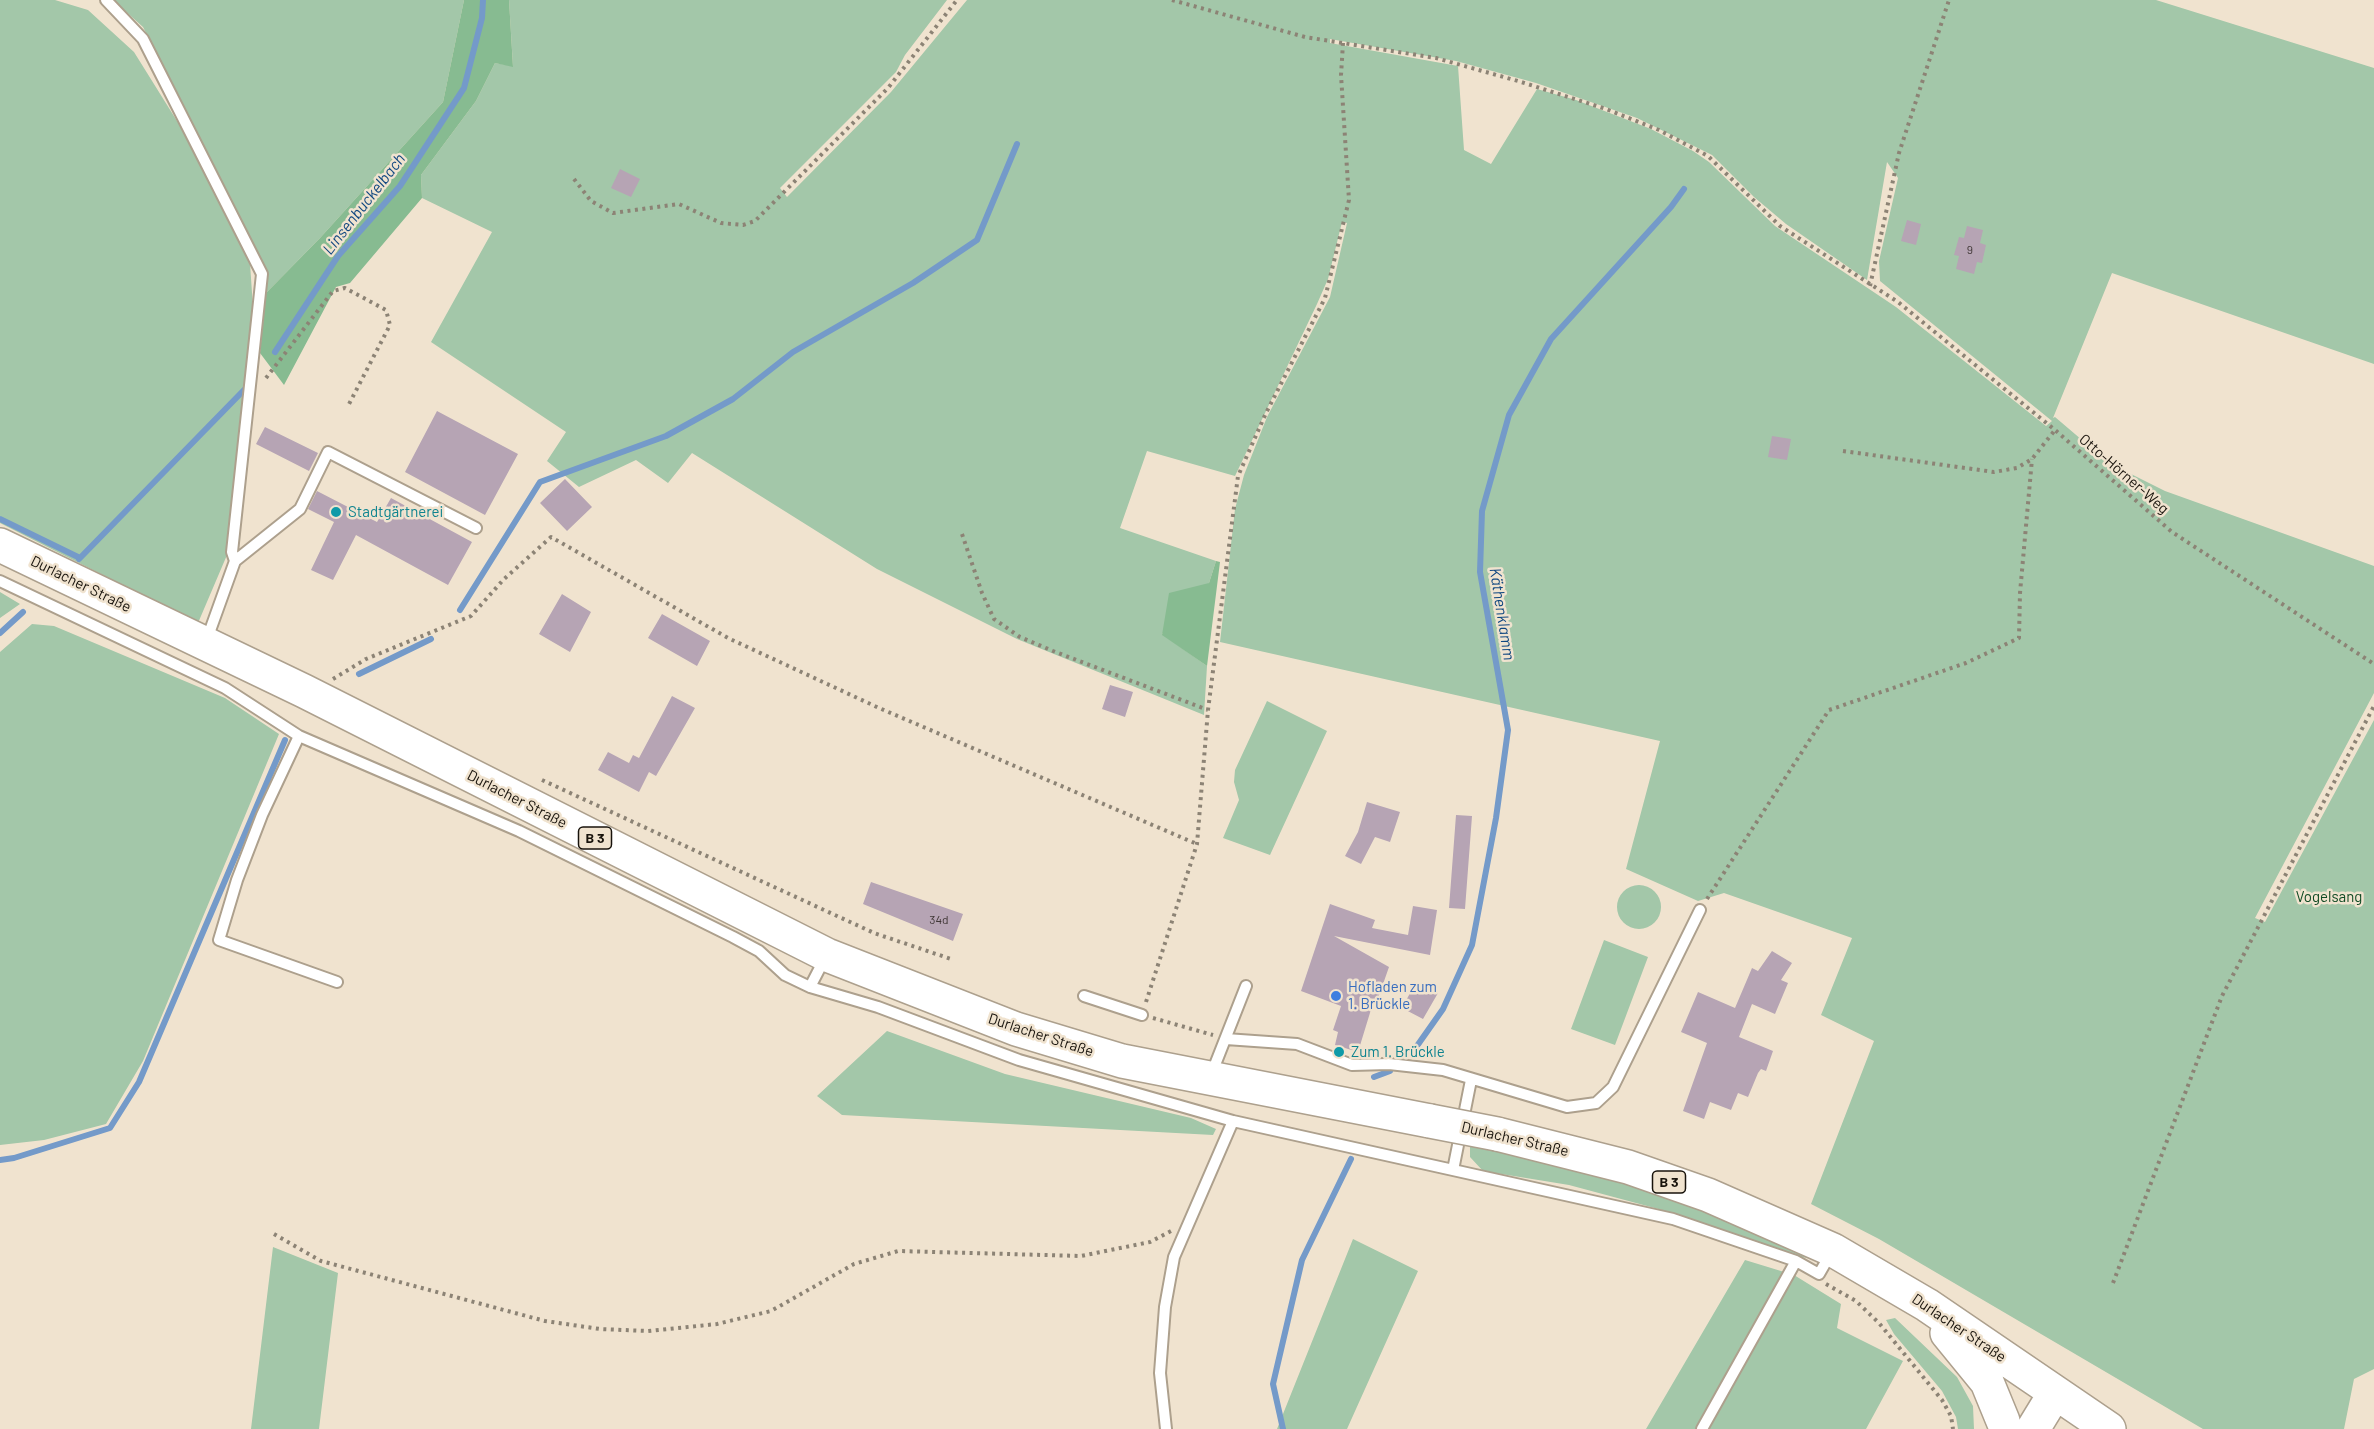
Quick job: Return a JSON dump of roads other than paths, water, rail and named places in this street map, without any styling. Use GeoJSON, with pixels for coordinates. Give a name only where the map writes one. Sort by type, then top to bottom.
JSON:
{"type":"FeatureCollection","features":[{"type":"Feature","properties":{"kind":"main road","name":"Durlacher Straße"},"geometry":{"type":"LineString","coordinates":[[0,545],[205,643],[827,955],[1016,1029],[1122,1061],[1497,1134],[1628,1167],[1708,1195],[1826,1262],[1927,1305],[2109,1429]]}},
{"type":"Feature","properties":{"kind":"main road"},"geometry":{"type":"LineString","coordinates":[[1927,1305],[1987,1382],[2012,1426],[2045,1386]]}},
{"type":"Feature","properties":{"kind":"lane"},"geometry":{"type":"LineString","coordinates":[[106,0],[143,39],[262,274],[232,552],[235,561]]}},
{"type":"Feature","properties":{"kind":"lane"},"geometry":{"type":"LineString","coordinates":[[205,643],[235,561],[300,509],[328,452],[476,528]]}},
{"type":"Feature","properties":{"kind":"lane"},"geometry":{"type":"LineString","coordinates":[[0,581],[225,688],[299,736],[519,831],[742,942],[759,951],[785,975],[810,987],[878,1007],[1019,1060],[1233,1121],[1673,1219],[1796,1261],[1826,1262]]}},
{"type":"Feature","properties":{"kind":"lane"},"geometry":{"type":"LineString","coordinates":[[299,736],[262,815],[237,880],[219,940],[337,982]]}},
{"type":"Feature","properties":{"kind":"lane"},"geometry":{"type":"LineString","coordinates":[[1226,1039],[1297,1044],[1352,1065],[1389,1064],[1443,1070],[1567,1107],[1596,1103],[1612,1087],[1700,910]]}},
{"type":"Feature","properties":{"kind":"lane"},"geometry":{"type":"LineString","coordinates":[[810,987],[827,955]]}},
{"type":"Feature","properties":{"kind":"lane"},"geometry":{"type":"LineString","coordinates":[[1210,1078],[1246,986]]}},
{"type":"Feature","properties":{"kind":"lane"},"geometry":{"type":"LineString","coordinates":[[1084,996],[1142,1015]]}},
{"type":"Feature","properties":{"kind":"lane"},"geometry":{"type":"LineString","coordinates":[[1453,1170],[1471,1080]]}},
{"type":"Feature","properties":{"kind":"lane"},"geometry":{"type":"LineString","coordinates":[[1167,1429],[1160,1373],[1165,1307],[1174,1257],[1233,1121]]}},
{"type":"Feature","properties":{"kind":"lane"},"geometry":{"type":"LineString","coordinates":[[1702,1429],[1796,1261]]}},
{"type":"Feature","properties":{"kind":"waterway","name":"Linsenbuckelbach"},"geometry":{"type":"LineString","coordinates":[[275,352],[338,256],[400,186],[464,88],[482,18],[483,0]]}},
{"type":"Feature","properties":{"kind":"waterway"},"geometry":{"type":"LineString","coordinates":[[460,610],[540,482],[666,436],[733,399],[793,352],[913,283],[977,240],[1017,144]]}},
{"type":"Feature","properties":{"kind":"waterway","name":"Käthenklamm"},"geometry":{"type":"LineString","coordinates":[[1412,1053],[1443,1009],[1472,945],[1496,818],[1508,730],[1480,572],[1482,511],[1509,415],[1551,339],[1671,207],[1684,189]]}},
{"type":"Feature","properties":{"kind":"waterway","name":"Linsenbuckelbach"},"geometry":{"type":"LineString","coordinates":[[79,559],[244,390]]}},
{"type":"Feature","properties":{"kind":"waterway"},"geometry":{"type":"LineString","coordinates":[[0,519],[80,558]]}},
{"type":"Feature","properties":{"kind":"waterway"},"geometry":{"type":"LineString","coordinates":[[0,633],[23,612]]}},
{"type":"Feature","properties":{"kind":"waterway"},"geometry":{"type":"LineString","coordinates":[[359,674],[431,639]]}},
{"type":"Feature","properties":{"kind":"waterway"},"geometry":{"type":"LineString","coordinates":[[0,1160],[14,1158],[110,1128],[139,1082],[285,740]]}},
{"type":"Feature","properties":{"kind":"waterway","name":"Käthenklamm"},"geometry":{"type":"LineString","coordinates":[[1374,1077],[1390,1071]]}},
{"type":"Feature","properties":{"kind":"waterway"},"geometry":{"type":"LineString","coordinates":[[1283,1429],[1273,1384],[1302,1260],[1351,1159]]}},
{"type":"Feature","properties":{"kind":"place","name":"Stadtgärtnerei"},"geometry":{"type":"Point","coordinates":[336,512]}},
{"type":"Feature","properties":{"kind":"place","name":"Hofladen zum 1. Brückle"},"geometry":{"type":"Point","coordinates":[1336,996]}},
{"type":"Feature","properties":{"kind":"place","name":"Zum 1. Brückle"},"geometry":{"type":"Point","coordinates":[1339,1052]}},
{"type":"Feature","properties":{"kind":"park label","name":"Vogelsang"},"geometry":{"type":"Point","coordinates":[2329,897]}}]}
